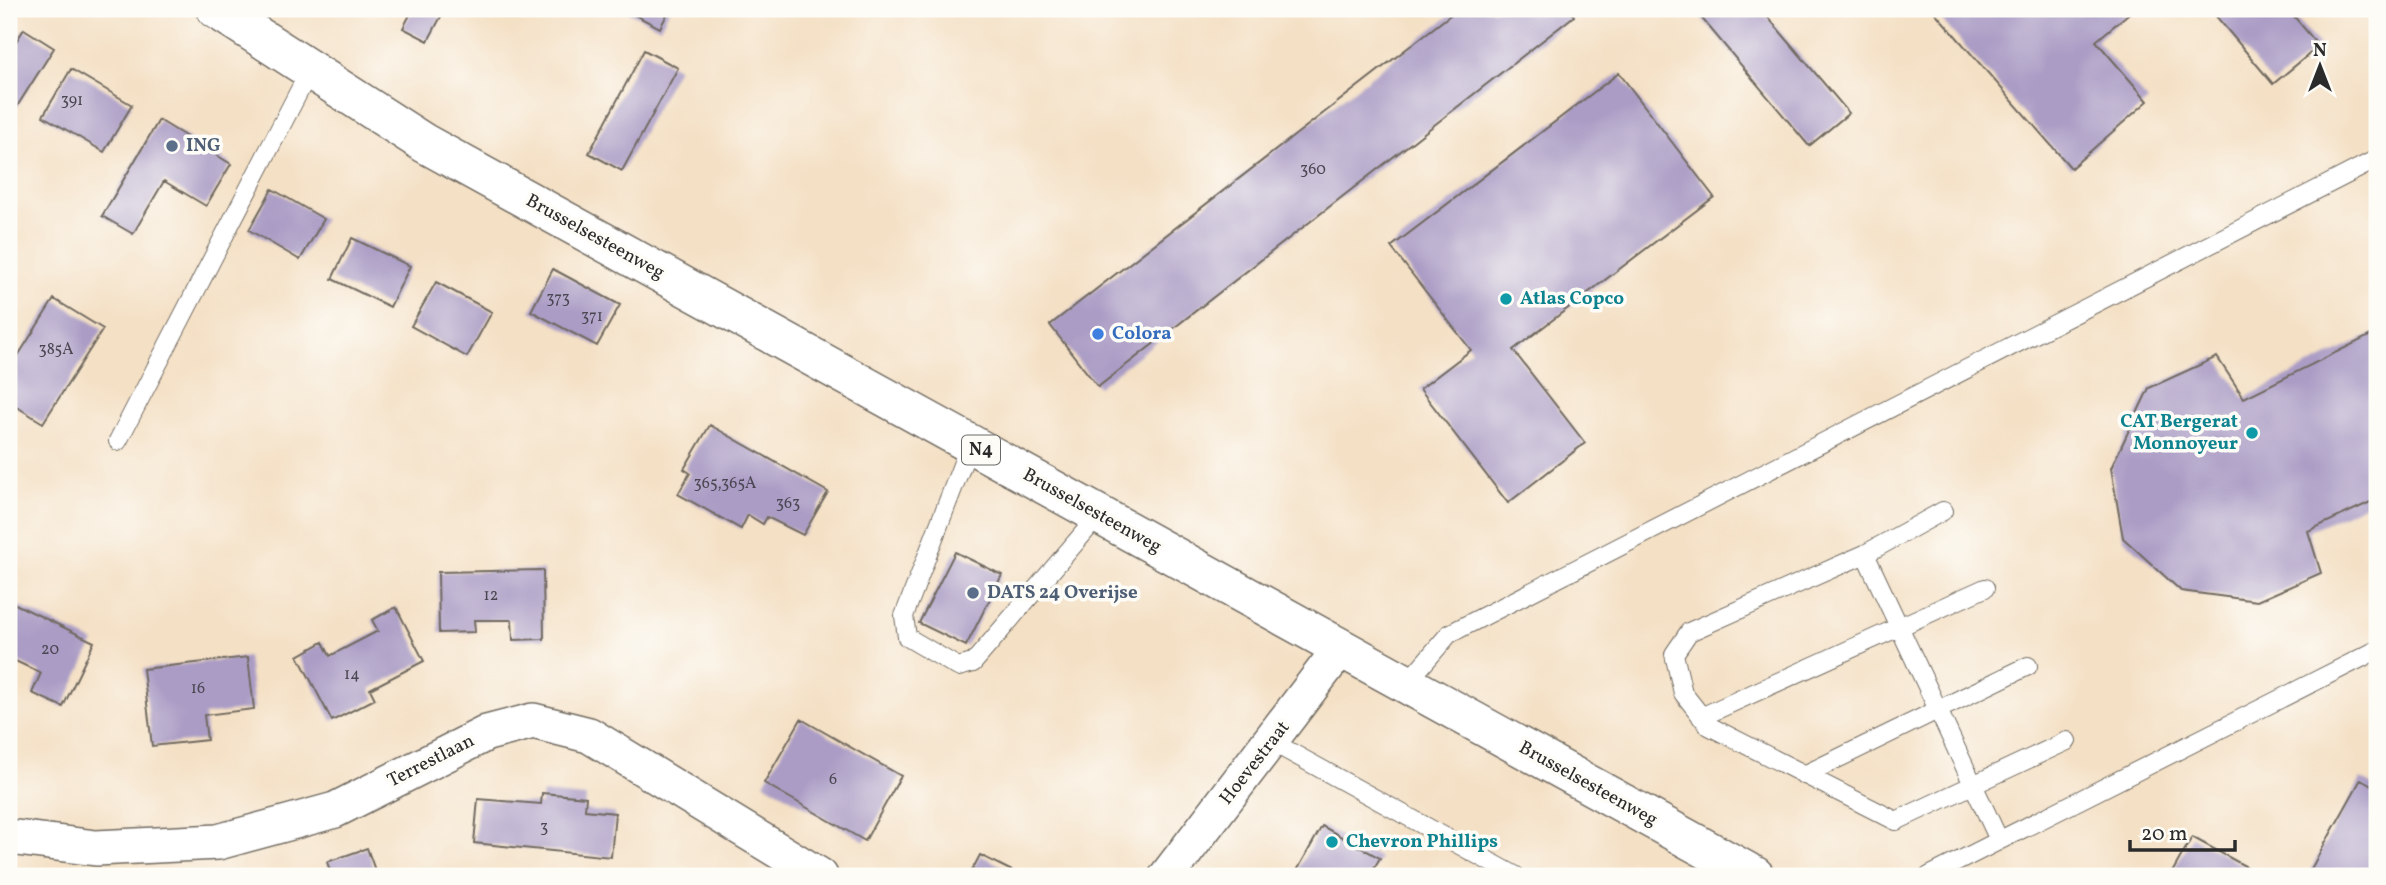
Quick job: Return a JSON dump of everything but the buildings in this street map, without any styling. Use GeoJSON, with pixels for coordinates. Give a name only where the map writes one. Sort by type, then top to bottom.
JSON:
{"type":"FeatureCollection","features":[{"type":"Feature","properties":{"kind":"main road","name":"Brusselsesteenweg"},"geometry":{"type":"LineString","coordinates":[[216,9],[424,143],[1755,876]]}},
{"type":"Feature","properties":{"kind":"street","name":"Hoevestraat"},"geometry":{"type":"LineString","coordinates":[[1167,876],[1272,742],[1341,648]]}},
{"type":"Feature","properties":{"kind":"street","name":"Terrestlaan"},"geometry":{"type":"LineString","coordinates":[[9,837],[96,848],[218,842],[335,810],[486,733],[533,721],[589,735],[820,876]]}},
{"type":"Feature","properties":{"kind":"lane"},"geometry":{"type":"LineString","coordinates":[[118,440],[310,70]]}},
{"type":"Feature","properties":{"kind":"lane"},"geometry":{"type":"LineString","coordinates":[[1406,684],[1449,634],[2377,159]]}},
{"type":"Feature","properties":{"kind":"lane"},"geometry":{"type":"LineString","coordinates":[[970,444],[904,616],[907,637],[958,667],[973,663],[1099,515]]}},
{"type":"Feature","properties":{"kind":"lane"},"geometry":{"type":"LineString","coordinates":[[1943,511],[1865,554],[1689,632],[1674,654],[1683,693],[1709,726],[1896,821],[2067,741]]}},
{"type":"Feature","properties":{"kind":"lane"},"geometry":{"type":"LineString","coordinates":[[1865,554],[1999,840]]}},
{"type":"Feature","properties":{"kind":"lane"},"geometry":{"type":"LineString","coordinates":[[1702,717],[1898,625],[1985,588]]}},
{"type":"Feature","properties":{"kind":"lane"},"geometry":{"type":"LineString","coordinates":[[1929,876],[2377,650]]}},
{"type":"Feature","properties":{"kind":"lane"},"geometry":{"type":"LineString","coordinates":[[1804,775],[2028,666]]}},
{"type":"Feature","properties":{"kind":"lane"},"geometry":{"type":"LineString","coordinates":[[1272,742],[1516,876]]}},
{"type":"Feature","properties":{"kind":"place","name":"ING"},"geometry":{"type":"Point","coordinates":[172,146]}},
{"type":"Feature","properties":{"kind":"place","name":"Atlas Copco"},"geometry":{"type":"Point","coordinates":[1506,299]}},
{"type":"Feature","properties":{"kind":"place","name":"Colora"},"geometry":{"type":"Point","coordinates":[1098,334]}},
{"type":"Feature","properties":{"kind":"place","name":"CAT Bergerat Monnoyeur"},"geometry":{"type":"Point","coordinates":[2252,433]}},
{"type":"Feature","properties":{"kind":"place","name":"DATS 24 Overijse"},"geometry":{"type":"Point","coordinates":[973,593]}},
{"type":"Feature","properties":{"kind":"place","name":"Chevron Phillips"},"geometry":{"type":"Point","coordinates":[1332,842]}}]}
